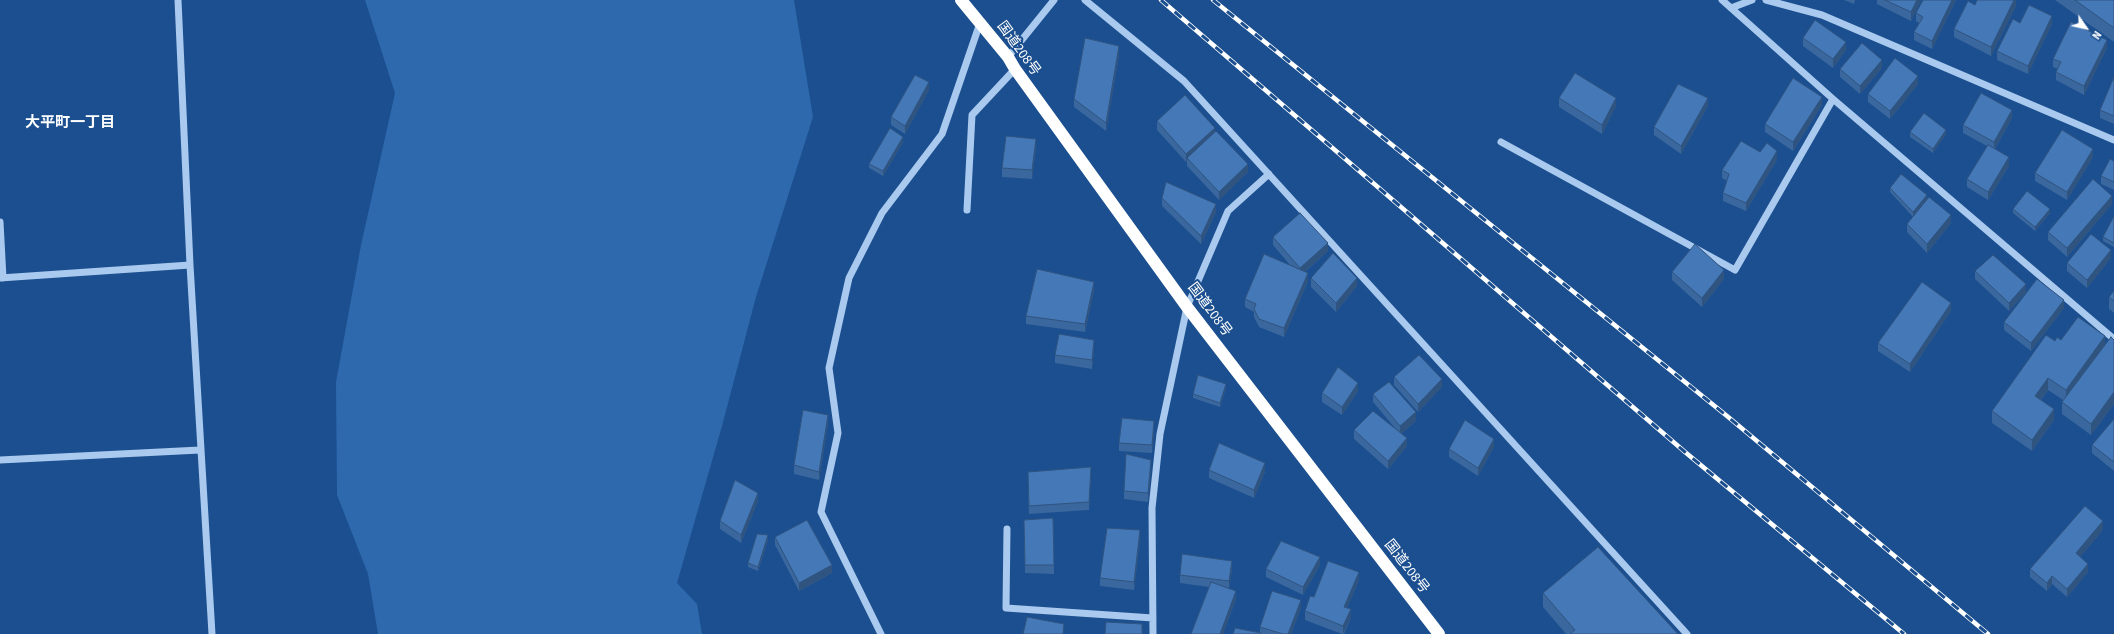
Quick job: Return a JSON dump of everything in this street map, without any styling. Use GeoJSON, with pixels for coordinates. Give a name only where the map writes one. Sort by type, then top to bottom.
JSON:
{"type":"FeatureCollection","features":[{"type":"Feature","properties":{"kind":"highway","name":"国道208号"},"geometry":{"type":"LineString","coordinates":[[961,0],[1008,57],[1014,69],[1187,307],[1438,634]]}},
{"type":"Feature","properties":{"kind":"street"},"geometry":{"type":"LineString","coordinates":[[178,0],[190,265],[212,634]]}},
{"type":"Feature","properties":{"kind":"street"},"geometry":{"type":"LineString","coordinates":[[1008,57],[1054,0]]}},
{"type":"Feature","properties":{"kind":"street"},"geometry":{"type":"LineString","coordinates":[[1085,0],[1184,80],[1687,634]]}},
{"type":"Feature","properties":{"kind":"street"},"geometry":{"type":"LineString","coordinates":[[1722,0],[1833,99],[2114,339]]}},
{"type":"Feature","properties":{"kind":"street"},"geometry":{"type":"LineString","coordinates":[[1731,8],[1752,0]]}},
{"type":"Feature","properties":{"kind":"street"},"geometry":{"type":"LineString","coordinates":[[1766,0],[1822,15],[2114,140]]}},
{"type":"Feature","properties":{"kind":"street"},"geometry":{"type":"LineString","coordinates":[[881,634],[821,512],[838,433],[829,368],[849,278],[882,213],[942,134],[980,23]]}},
{"type":"Feature","properties":{"kind":"street"},"geometry":{"type":"LineString","coordinates":[[968,210],[972,115],[1014,69]]}},
{"type":"Feature","properties":{"kind":"street"},"geometry":{"type":"LineString","coordinates":[[1501,142],[1735,270],[1833,99]]}},
{"type":"Feature","properties":{"kind":"street"},"geometry":{"type":"LineString","coordinates":[[1153,634],[1152,508],[1159,441],[1187,307],[1228,211],[1269,174]]}},
{"type":"Feature","properties":{"kind":"street"},"geometry":{"type":"LineString","coordinates":[[0,222],[2,278],[190,265]]}},
{"type":"Feature","properties":{"kind":"street"},"geometry":{"type":"LineString","coordinates":[[0,460],[200,450]]}},
{"type":"Feature","properties":{"kind":"street"},"geometry":{"type":"LineString","coordinates":[[1007,529],[1006,608],[1153,618]]}},
{"type":"Feature","properties":{"kind":"shaded area"},"geometry":{"type":"Polygon","coordinates":[[[365,0],[794,0],[813,117],[756,297],[722,426],[677,583],[697,604],[702,634],[378,634],[368,574],[337,495],[336,382],[361,245],[395,93],[365,0]]]}},
{"type":"Feature","properties":{"kind":"building"},"geometry":{"type":"Polygon","coordinates":[[[1885,0],[1917,0],[1911,12],[1885,0]]]}},
{"type":"Feature","properties":{"kind":"building"},"geometry":{"type":"Polygon","coordinates":[[[1923,0],[1952,0],[1932,41],[1914,32],[1923,17],[1916,13],[1923,0]]]}},
{"type":"Feature","properties":{"kind":"building"},"geometry":{"type":"Polygon","coordinates":[[[1977,0],[2014,0],[1991,47],[1954,29],[1968,1],[1975,5],[1977,0]]]}},
{"type":"Feature","properties":{"kind":"building"},"geometry":{"type":"Polygon","coordinates":[[[2075,0],[2114,0],[2114,28],[2075,0]]]}},
{"type":"Feature","properties":{"kind":"building"},"geometry":{"type":"Polygon","coordinates":[[[2029,5],[2052,16],[2028,66],[1997,51],[2013,19],[2020,23],[2029,5]]]}},
{"type":"Feature","properties":{"kind":"building"},"geometry":{"type":"Polygon","coordinates":[[[1815,20],[1846,42],[1833,59],[1803,38],[1815,20]]]}},
{"type":"Feature","properties":{"kind":"building"},"geometry":{"type":"Polygon","coordinates":[[[2071,22],[2107,40],[2084,86],[2056,72],[2061,62],[2053,59],[2071,22]]]}},
{"type":"Feature","properties":{"kind":"building"},"geometry":{"type":"Polygon","coordinates":[[[1085,38],[1119,46],[1106,123],[1074,99],[1085,38]]]}},
{"type":"Feature","properties":{"kind":"building"},"geometry":{"type":"Polygon","coordinates":[[[1862,43],[1882,60],[1860,86],[1840,69],[1862,43]]]}},
{"type":"Feature","properties":{"kind":"building"},"geometry":{"type":"Polygon","coordinates":[[[1895,58],[1918,76],[1890,111],[1868,94],[1895,58]]]}},
{"type":"Feature","properties":{"kind":"building"},"geometry":{"type":"Polygon","coordinates":[[[1575,73],[1616,98],[1602,125],[1559,98],[1575,73]]]}},
{"type":"Feature","properties":{"kind":"building"},"geometry":{"type":"Polygon","coordinates":[[[915,75],[929,82],[905,126],[891,117],[915,75]]]}},
{"type":"Feature","properties":{"kind":"building"},"geometry":{"type":"Polygon","coordinates":[[[2114,77],[2114,116],[2100,110],[2114,77]]]}},
{"type":"Feature","properties":{"kind":"building"},"geometry":{"type":"Polygon","coordinates":[[[1793,78],[1822,97],[1793,142],[1765,124],[1793,78]]]}},
{"type":"Feature","properties":{"kind":"building"},"geometry":{"type":"Polygon","coordinates":[[[1678,84],[1708,98],[1681,146],[1654,127],[1678,84]]]}},
{"type":"Feature","properties":{"kind":"building"},"geometry":{"type":"Polygon","coordinates":[[[1981,93],[2012,110],[1994,142],[1963,125],[1981,93]]]}},
{"type":"Feature","properties":{"kind":"building"},"geometry":{"type":"Polygon","coordinates":[[[1185,95],[1215,128],[1186,154],[1157,121],[1185,95]]]}},
{"type":"Feature","properties":{"kind":"building"},"geometry":{"type":"Polygon","coordinates":[[[1924,113],[1946,130],[1933,149],[1910,132],[1924,113]]]}},
{"type":"Feature","properties":{"kind":"building"},"geometry":{"type":"Polygon","coordinates":[[[890,128],[903,137],[883,171],[869,164],[890,128]]]}},
{"type":"Feature","properties":{"kind":"building"},"geometry":{"type":"Polygon","coordinates":[[[2062,130],[2093,149],[2067,192],[2035,173],[2062,130]]]}},
{"type":"Feature","properties":{"kind":"building"},"geometry":{"type":"Polygon","coordinates":[[[1216,131],[1248,164],[1219,192],[1187,158],[1216,131]]]}},
{"type":"Feature","properties":{"kind":"building"},"geometry":{"type":"Polygon","coordinates":[[[1006,136],[1036,139],[1032,170],[1002,168],[1006,136]]]}},
{"type":"Feature","properties":{"kind":"building"},"geometry":{"type":"Polygon","coordinates":[[[1741,141],[1760,152],[1767,143],[1777,151],[1746,203],[1723,193],[1729,174],[1722,170],[1741,141]]]}},
{"type":"Feature","properties":{"kind":"building"},"geometry":{"type":"Polygon","coordinates":[[[1988,145],[2009,157],[1988,192],[1967,179],[1988,145]]]}},
{"type":"Feature","properties":{"kind":"building"},"geometry":{"type":"Polygon","coordinates":[[[2110,159],[2114,161],[2114,182],[2101,176],[2110,159]]]}},
{"type":"Feature","properties":{"kind":"building"},"geometry":{"type":"Polygon","coordinates":[[[1901,174],[1927,195],[1913,212],[1890,188],[1901,174]]]}},
{"type":"Feature","properties":{"kind":"building"},"geometry":{"type":"Polygon","coordinates":[[[2093,179],[2112,196],[2067,248],[2048,232],[2093,179]]]}},
{"type":"Feature","properties":{"kind":"building"},"geometry":{"type":"Polygon","coordinates":[[[1166,182],[1216,204],[1201,236],[1162,198],[1166,182]]]}},
{"type":"Feature","properties":{"kind":"building"},"geometry":{"type":"Polygon","coordinates":[[[2027,191],[2050,209],[2035,227],[2013,209],[2027,191]]]}},
{"type":"Feature","properties":{"kind":"building"},"geometry":{"type":"Polygon","coordinates":[[[1929,197],[1951,215],[1927,244],[1907,224],[1929,197]]]}},
{"type":"Feature","properties":{"kind":"building"},"geometry":{"type":"Polygon","coordinates":[[[1300,213],[1328,243],[1300,268],[1273,237],[1300,213]]]}},
{"type":"Feature","properties":{"kind":"building"},"geometry":{"type":"Polygon","coordinates":[[[2114,216],[2114,243],[2103,237],[2114,216]]]}},
{"type":"Feature","properties":{"kind":"building"},"geometry":{"type":"Polygon","coordinates":[[[2091,234],[2111,250],[2087,280],[2067,263],[2091,234]]]}},
{"type":"Feature","properties":{"kind":"building"},"geometry":{"type":"Polygon","coordinates":[[[1695,244],[1724,270],[1702,298],[1672,272],[1695,244]]]}},
{"type":"Feature","properties":{"kind":"building"},"geometry":{"type":"Polygon","coordinates":[[[1333,253],[1357,278],[1336,303],[1311,278],[1333,253]]]}},
{"type":"Feature","properties":{"kind":"building"},"geometry":{"type":"Polygon","coordinates":[[[1264,254],[1308,273],[1284,328],[1259,319],[1254,309],[1256,304],[1245,299],[1264,254]]]}},
{"type":"Feature","properties":{"kind":"building"},"geometry":{"type":"Polygon","coordinates":[[[1993,255],[2026,284],[2009,303],[1975,271],[1993,255]]]}},
{"type":"Feature","properties":{"kind":"building"},"geometry":{"type":"Polygon","coordinates":[[[1037,269],[1094,282],[1085,324],[1026,316],[1037,269]]]}},
{"type":"Feature","properties":{"kind":"building"},"geometry":{"type":"Polygon","coordinates":[[[2037,279],[2064,300],[2031,343],[2004,322],[2037,279]]]}},
{"type":"Feature","properties":{"kind":"building"},"geometry":{"type":"Polygon","coordinates":[[[1922,282],[1951,303],[1910,364],[1878,343],[1922,282]]]}},
{"type":"Feature","properties":{"kind":"building"},"geometry":{"type":"Polygon","coordinates":[[[2114,291],[2114,301],[2109,297],[2114,291]]]}},
{"type":"Feature","properties":{"kind":"building"},"geometry":{"type":"Polygon","coordinates":[[[2078,317],[2105,336],[2066,390],[2048,378],[2035,396],[2054,409],[2032,440],[1992,411],[2046,335],[2055,341],[2057,337],[2061,340],[2078,317]]]}},
{"type":"Feature","properties":{"kind":"building"},"geometry":{"type":"Polygon","coordinates":[[[1059,334],[1094,340],[1092,360],[1055,355],[1059,334]]]}},
{"type":"Feature","properties":{"kind":"building"},"geometry":{"type":"Polygon","coordinates":[[[2111,337],[2114,340],[2114,392],[2091,424],[2062,402],[2111,337]]]}},
{"type":"Feature","properties":{"kind":"building"},"geometry":{"type":"Polygon","coordinates":[[[1419,355],[1442,379],[1418,404],[1394,377],[1419,355]]]}},
{"type":"Feature","properties":{"kind":"building"},"geometry":{"type":"Polygon","coordinates":[[[1338,367],[1358,383],[1342,407],[1322,393],[1338,367]]]}},
{"type":"Feature","properties":{"kind":"building"},"geometry":{"type":"Polygon","coordinates":[[[1198,375],[1226,384],[1220,403],[1193,394],[1198,375]]]}},
{"type":"Feature","properties":{"kind":"building"},"geometry":{"type":"Polygon","coordinates":[[[1389,382],[1416,412],[1400,426],[1373,394],[1389,382]]]}},
{"type":"Feature","properties":{"kind":"building"},"geometry":{"type":"Polygon","coordinates":[[[803,410],[828,415],[819,472],[794,465],[803,410]]]}},
{"type":"Feature","properties":{"kind":"building"},"geometry":{"type":"Polygon","coordinates":[[[1373,411],[1407,438],[1388,461],[1354,430],[1373,411]]]}},
{"type":"Feature","properties":{"kind":"building"},"geometry":{"type":"Polygon","coordinates":[[[1122,418],[1154,421],[1152,445],[1119,443],[1122,418]]]}},
{"type":"Feature","properties":{"kind":"building"},"geometry":{"type":"Polygon","coordinates":[[[2114,419],[2114,462],[2092,445],[2114,419]]]}},
{"type":"Feature","properties":{"kind":"building"},"geometry":{"type":"Polygon","coordinates":[[[1465,420],[1494,439],[1478,468],[1449,449],[1465,420]]]}},
{"type":"Feature","properties":{"kind":"building"},"geometry":{"type":"Polygon","coordinates":[[[1219,443],[1265,463],[1254,490],[1209,470],[1219,443]]]}},
{"type":"Feature","properties":{"kind":"building"},"geometry":{"type":"Polygon","coordinates":[[[1126,454],[1151,460],[1148,493],[1124,491],[1126,454]]]}},
{"type":"Feature","properties":{"kind":"building"},"geometry":{"type":"Polygon","coordinates":[[[1091,467],[1089,502],[1029,506],[1028,472],[1091,467]]]}},
{"type":"Feature","properties":{"kind":"building"},"geometry":{"type":"Polygon","coordinates":[[[735,480],[758,493],[741,535],[720,521],[735,480]]]}},
{"type":"Feature","properties":{"kind":"building"},"geometry":{"type":"Polygon","coordinates":[[[2085,506],[2103,521],[2076,553],[2088,564],[2067,589],[2052,576],[2047,583],[2030,569],[2085,506]]]}},
{"type":"Feature","properties":{"kind":"building"},"geometry":{"type":"Polygon","coordinates":[[[1053,518],[1054,565],[1025,565],[1024,520],[1053,518]]]}},
{"type":"Feature","properties":{"kind":"building"},"geometry":{"type":"Polygon","coordinates":[[[807,520],[832,565],[799,583],[775,537],[807,520]]]}},
{"type":"Feature","properties":{"kind":"building"},"geometry":{"type":"Polygon","coordinates":[[[1107,528],[1140,530],[1134,582],[1100,578],[1107,528]]]}},
{"type":"Feature","properties":{"kind":"building"},"geometry":{"type":"Polygon","coordinates":[[[757,534],[768,535],[758,567],[748,563],[757,534]]]}},
{"type":"Feature","properties":{"kind":"building"},"geometry":{"type":"Polygon","coordinates":[[[1281,541],[1320,557],[1303,587],[1266,569],[1281,541]]]}},
{"type":"Feature","properties":{"kind":"building"},"geometry":{"type":"Polygon","coordinates":[[[1598,547],[1678,634],[1570,634],[1575,630],[1543,593],[1598,547]]]}},
{"type":"Feature","properties":{"kind":"building"},"geometry":{"type":"Polygon","coordinates":[[[1182,554],[1232,561],[1229,581],[1180,575],[1182,554]]]}},
{"type":"Feature","properties":{"kind":"building"},"geometry":{"type":"Polygon","coordinates":[[[1328,561],[1359,572],[1344,607],[1351,609],[1343,626],[1305,611],[1310,596],[1314,597],[1328,561]]]}},
{"type":"Feature","properties":{"kind":"building"},"geometry":{"type":"Polygon","coordinates":[[[1211,582],[1236,591],[1220,634],[1191,634],[1211,582]]]}},
{"type":"Feature","properties":{"kind":"building"},"geometry":{"type":"Polygon","coordinates":[[[1272,591],[1301,600],[1288,634],[1283,634],[1260,627],[1272,591]]]}},
{"type":"Feature","properties":{"kind":"building"},"geometry":{"type":"Polygon","coordinates":[[[1027,617],[1064,624],[1063,634],[1023,634],[1027,617]]]}},
{"type":"Feature","properties":{"kind":"building"},"geometry":{"type":"Polygon","coordinates":[[[1106,622],[1142,624],[1142,634],[1105,634],[1106,622]]]}},
{"type":"Feature","properties":{"kind":"building"},"geometry":{"type":"Polygon","coordinates":[[[1235,628],[1261,633],[1261,634],[1233,634],[1235,628]]]}},
{"type":"Feature","properties":{"kind":"railway"},"geometry":{"type":"LineString","coordinates":[[1161,0],[1685,452],[1904,634]]}},
{"type":"Feature","properties":{"kind":"railway"},"geometry":{"type":"LineString","coordinates":[[1213,0],[1727,416],[1988,634]]}},
{"type":"Feature","properties":{"kind":"district","name":"大平町一丁目"},"geometry":{"type":"Point","coordinates":[70,124]}}]}
